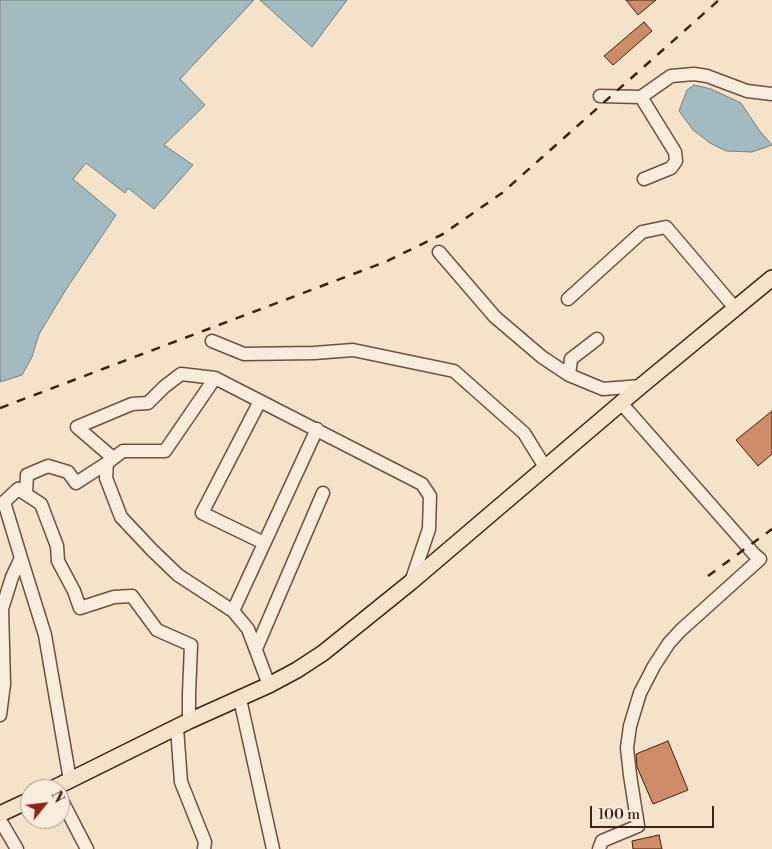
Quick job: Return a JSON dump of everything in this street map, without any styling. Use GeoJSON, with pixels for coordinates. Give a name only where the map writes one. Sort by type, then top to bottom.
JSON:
{"type":"FeatureCollection","features":[{"type":"Feature","properties":{"kind":"main road"},"geometry":{"type":"LineString","coordinates":[[70,780],[183,724],[269,685],[324,653],[411,582],[620,403],[772,278]]}},
{"type":"Feature","properties":{"kind":"main road"},"geometry":{"type":"LineString","coordinates":[[0,814],[20,805]]}},
{"type":"Feature","properties":{"kind":"street"},"geometry":{"type":"LineString","coordinates":[[600,96],[641,97],[671,76],[694,74],[708,76],[747,91],[772,94]]}},
{"type":"Feature","properties":{"kind":"street"},"geometry":{"type":"LineString","coordinates":[[641,97],[676,152],[676,161],[671,168],[644,179]]}},
{"type":"Feature","properties":{"kind":"street"},"geometry":{"type":"LineString","coordinates":[[568,299],[642,232],[666,227],[735,308]]}},
{"type":"Feature","properties":{"kind":"street"},"geometry":{"type":"LineString","coordinates":[[439,252],[494,317],[542,358],[569,375],[603,389],[641,386]]}},
{"type":"Feature","properties":{"kind":"street"},"geometry":{"type":"LineString","coordinates":[[569,375],[571,359],[597,339]]}},
{"type":"Feature","properties":{"kind":"street"},"geometry":{"type":"LineString","coordinates":[[212,341],[244,354],[314,353],[353,350],[454,371],[524,433],[545,467]]}},
{"type":"Feature","properties":{"kind":"street"},"geometry":{"type":"LineString","coordinates":[[110,460],[76,427],[132,404],[148,403],[180,374],[215,378],[422,484],[430,496],[429,529],[411,582]]}},
{"type":"Feature","properties":{"kind":"street"},"geometry":{"type":"LineString","coordinates":[[26,494],[27,475],[48,466],[68,472],[76,483],[123,451],[165,451],[215,378]]}},
{"type":"Feature","properties":{"kind":"street"},"geometry":{"type":"LineString","coordinates":[[260,401],[202,513],[264,543]]}},
{"type":"Feature","properties":{"kind":"street"},"geometry":{"type":"LineString","coordinates":[[620,403],[754,554],[766,558]]}},
{"type":"Feature","properties":{"kind":"street"},"geometry":{"type":"LineString","coordinates":[[233,611],[317,429]]}},
{"type":"Feature","properties":{"kind":"street"},"geometry":{"type":"LineString","coordinates":[[110,460],[106,478],[121,517],[178,575],[233,611],[248,629],[269,685]]}},
{"type":"Feature","properties":{"kind":"street"},"geometry":{"type":"LineString","coordinates":[[70,779],[45,635],[4,502],[18,489],[41,504],[57,546],[58,561],[74,591],[80,608],[114,597],[132,596],[157,630],[191,645],[188,694],[183,724],[181,782],[205,842],[204,849]]}},
{"type":"Feature","properties":{"kind":"street"},"geometry":{"type":"LineString","coordinates":[[256,649],[323,493]]}},
{"type":"Feature","properties":{"kind":"street"},"geometry":{"type":"LineString","coordinates":[[0,715],[4,684],[2,609],[6,574],[22,558]]}},
{"type":"Feature","properties":{"kind":"street"},"geometry":{"type":"LineString","coordinates":[[599,849],[602,841],[638,826],[627,748],[630,726],[640,693],[654,666],[681,630],[766,558]]}},
{"type":"Feature","properties":{"kind":"street"},"geometry":{"type":"LineString","coordinates":[[240,699],[273,849]]}},
{"type":"Feature","properties":{"kind":"street"},"geometry":{"type":"LineString","coordinates":[[70,817],[87,849]]}},
{"type":"Feature","properties":{"kind":"street"},"geometry":{"type":"LineString","coordinates":[[0,820],[17,849]]}},
{"type":"Feature","properties":{"kind":"water"},"geometry":{"type":"Polygon","coordinates":[[[0,0],[254,0],[180,79],[205,105],[164,145],[193,165],[154,209],[128,188],[125,193],[86,163],[73,179],[116,215],[65,291],[39,334],[32,357],[22,375],[0,382],[0,0]]]}},
{"type":"Feature","properties":{"kind":"water"},"geometry":{"type":"Polygon","coordinates":[[[260,0],[347,0],[312,47],[260,0]]]}},
{"type":"Feature","properties":{"kind":"water"},"geometry":{"type":"Polygon","coordinates":[[[694,85],[711,89],[741,103],[759,130],[772,145],[752,152],[726,151],[710,143],[693,130],[679,111],[687,90],[694,85]]]}},
{"type":"Feature","properties":{"kind":"building"},"geometry":{"type":"Polygon","coordinates":[[[626,0],[656,0],[638,15],[626,0]]]}},
{"type":"Feature","properties":{"kind":"building"},"geometry":{"type":"Polygon","coordinates":[[[644,22],[652,31],[613,65],[604,56],[644,22]]]}},
{"type":"Feature","properties":{"kind":"building"},"geometry":{"type":"Polygon","coordinates":[[[772,411],[772,454],[758,466],[736,440],[772,411]]]}},
{"type":"Feature","properties":{"kind":"building"},"geometry":{"type":"Polygon","coordinates":[[[668,741],[688,790],[653,804],[637,767],[636,754],[668,741]]]}},
{"type":"Feature","properties":{"kind":"building"},"geometry":{"type":"Polygon","coordinates":[[[659,835],[662,849],[633,849],[632,841],[659,835]]]}},
{"type":"Feature","properties":{"kind":"railway"},"geometry":{"type":"LineString","coordinates":[[0,408],[385,262],[443,234],[502,193],[719,0]]}},
{"type":"Feature","properties":{"kind":"railway"},"geometry":{"type":"LineString","coordinates":[[708,576],[772,529]]}}]}
